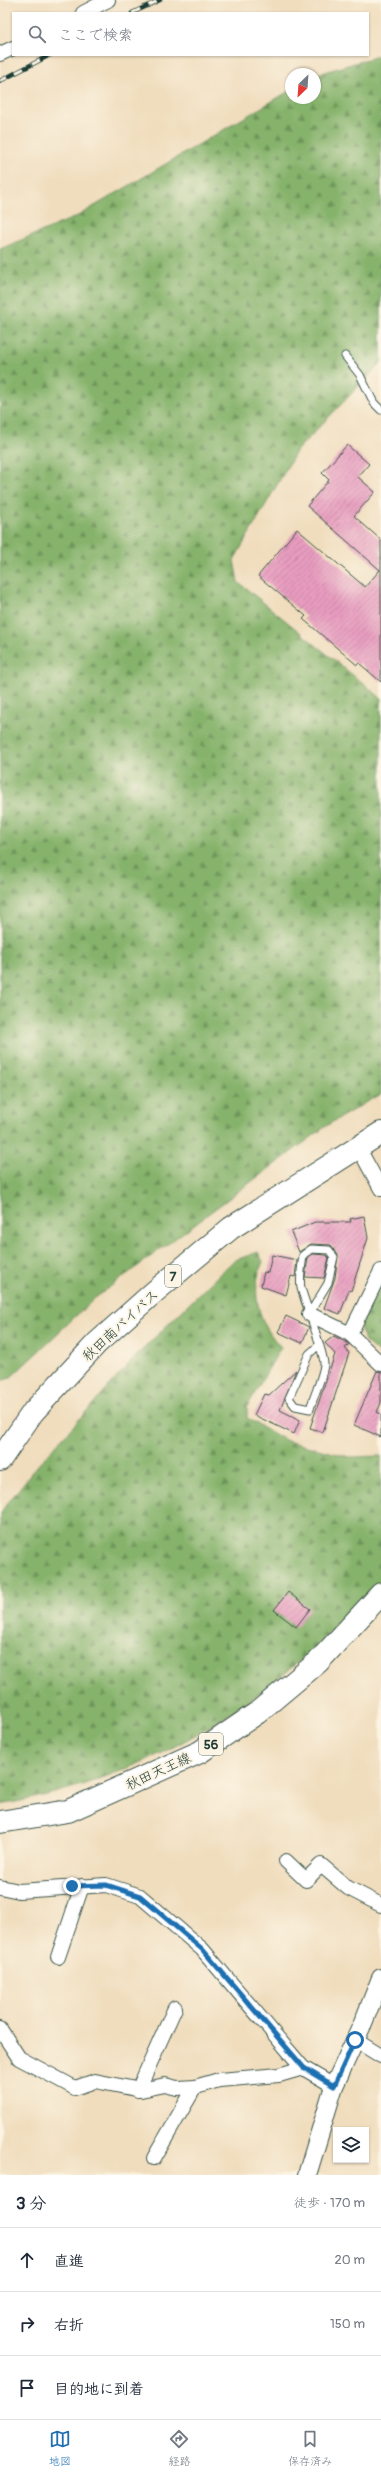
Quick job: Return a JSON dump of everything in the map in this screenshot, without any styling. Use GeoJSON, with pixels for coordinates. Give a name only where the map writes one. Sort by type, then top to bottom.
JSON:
{"type":"FeatureCollection","features":[{"type":"Feature","properties":{"kind":"main road","name":"秋田南バイパス"},"geometry":{"type":"LineString","coordinates":[[0,1460],[44,1400],[97,1343],[153,1293],[231,1228],[381,1132]]}},
{"type":"Feature","properties":{"kind":"main road","name":"秋田天王線"},"geometry":{"type":"LineString","coordinates":[[0,1822],[68,1811],[200,1752],[257,1712],[318,1662],[381,1594]]}},
{"type":"Feature","properties":{"kind":"street"},"geometry":{"type":"LineString","coordinates":[[84,12],[108,0]]}},
{"type":"Feature","properties":{"kind":"street"},"geometry":{"type":"LineString","coordinates":[[0,54],[12,48]]}},
{"type":"Feature","properties":{"kind":"street"},"geometry":{"type":"LineString","coordinates":[[358,1147],[381,1189]]}},
{"type":"Feature","properties":{"kind":"street"},"geometry":{"type":"LineString","coordinates":[[350,1334],[381,1271]]}},
{"type":"Feature","properties":{"kind":"street"},"geometry":{"type":"LineString","coordinates":[[309,1314],[350,1334],[381,1364]]}},
{"type":"Feature","properties":{"kind":"street"},"geometry":{"type":"LineString","coordinates":[[286,1861],[306,1880],[321,1866],[348,1888],[381,1905]]}},
{"type":"Feature","properties":{"kind":"street"},"geometry":{"type":"LineString","coordinates":[[0,1887],[19,1891],[106,1885],[140,1896],[202,1949],[304,2068],[334,2086]]}},
{"type":"Feature","properties":{"kind":"street"},"geometry":{"type":"LineString","coordinates":[[58,1957],[82,1886]]}},
{"type":"Feature","properties":{"kind":"street"},"geometry":{"type":"LineString","coordinates":[[307,2175],[334,2086],[381,1978]]}},
{"type":"Feature","properties":{"kind":"street"},"geometry":{"type":"LineString","coordinates":[[138,2090],[175,2008]]}},
{"type":"Feature","properties":{"kind":"street"},"geometry":{"type":"LineString","coordinates":[[0,2029],[19,2058],[75,2088],[95,2081],[138,2090],[165,2084],[177,2088],[195,2087],[219,2080],[279,2075],[304,2068]]}},
{"type":"Feature","properties":{"kind":"street"},"geometry":{"type":"LineString","coordinates":[[355,2040],[381,2056]]}},
{"type":"Feature","properties":{"kind":"street"},"geometry":{"type":"LineString","coordinates":[[154,2158],[195,2087]]}},
{"type":"Feature","properties":{"kind":"lane"},"geometry":{"type":"LineString","coordinates":[[344,356],[360,375],[374,403],[381,410]]}},
{"type":"Feature","properties":{"kind":"lane"},"geometry":{"type":"LineString","coordinates":[[309,1314],[328,1283],[334,1257],[329,1250],[311,1249],[303,1255],[301,1286],[309,1314],[319,1345],[324,1364],[310,1409],[296,1406],[289,1398],[309,1354],[319,1345]]}},
{"type":"Feature","properties":{"kind":"green space"},"geometry":{"type":"Polygon","coordinates":[[[381,55],[381,363],[297,450],[234,560],[238,582],[381,698],[381,1094],[329,1124],[95,1298],[10,1378],[0,1381],[0,249],[76,217],[285,94],[285,104],[321,104],[321,73],[381,55]]]}},
{"type":"Feature","properties":{"kind":"green space"},"geometry":{"type":"Polygon","coordinates":[[[258,1252],[263,1262],[257,1284],[258,1307],[267,1329],[281,1347],[247,1407],[247,1418],[287,1441],[349,1457],[381,1456],[381,1580],[335,1628],[299,1661],[261,1692],[222,1719],[181,1743],[139,1763],[94,1781],[48,1795],[0,1805],[0,1513],[38,1465],[139,1353],[233,1261],[258,1252]]]}},
{"type":"Feature","properties":{"kind":"green space"},"geometry":{"type":"Polygon","coordinates":[[[381,1281],[381,1355],[365,1341],[360,1326],[381,1281]]]}},
{"type":"Feature","properties":{"kind":"building"},"geometry":{"type":"Polygon","coordinates":[[[347,445],[369,464],[358,477],[375,492],[354,516],[381,540],[381,682],[359,663],[357,665],[303,619],[306,616],[258,576],[297,529],[365,587],[380,570],[307,506],[329,480],[322,473],[347,445]]]}},
{"type":"Feature","properties":{"kind":"building"},"geometry":{"type":"Polygon","coordinates":[[[364,1216],[368,1238],[351,1291],[349,1290],[340,1314],[324,1308],[335,1278],[338,1254],[331,1245],[311,1244],[299,1252],[291,1232],[315,1222],[351,1222],[350,1219],[364,1216]]]}},
{"type":"Feature","properties":{"kind":"building"},"geometry":{"type":"Polygon","coordinates":[[[313,1254],[326,1255],[329,1258],[324,1278],[305,1277],[308,1258],[313,1254]]]}},
{"type":"Feature","properties":{"kind":"building"},"geometry":{"type":"Polygon","coordinates":[[[272,1255],[297,1260],[295,1277],[291,1276],[286,1295],[261,1286],[264,1272],[268,1273],[272,1255]]]}},
{"type":"Feature","properties":{"kind":"building"},"geometry":{"type":"Polygon","coordinates":[[[286,1316],[309,1327],[302,1343],[278,1332],[286,1316]]]}},
{"type":"Feature","properties":{"kind":"building"},"geometry":{"type":"Polygon","coordinates":[[[334,1336],[349,1344],[345,1348],[349,1353],[323,1432],[310,1428],[335,1354],[325,1343],[334,1336]]]}},
{"type":"Feature","properties":{"kind":"building"},"geometry":{"type":"Polygon","coordinates":[[[296,1370],[280,1410],[300,1420],[294,1434],[254,1415],[264,1394],[269,1395],[296,1370]]]}},
{"type":"Feature","properties":{"kind":"building"},"geometry":{"type":"Polygon","coordinates":[[[377,1371],[381,1372],[381,1403],[377,1412],[381,1414],[381,1437],[354,1425],[377,1371]]]}},
{"type":"Feature","properties":{"kind":"building"},"geometry":{"type":"Polygon","coordinates":[[[288,1592],[310,1609],[296,1627],[274,1610],[288,1592]]]}},
{"type":"Feature","properties":{"kind":"railway"},"geometry":{"type":"LineString","coordinates":[[134,12],[160,0]]}},
{"type":"Feature","properties":{"kind":"railway"},"geometry":{"type":"LineString","coordinates":[[0,81],[48,56]]}},
{"type":"Feature","properties":{"kind":"route"},"geometry":{"type":"LineString","coordinates":[[72,1886],[106,1885],[140,1896],[202,1949],[304,2068],[334,2086],[355,2040]]}}]}
